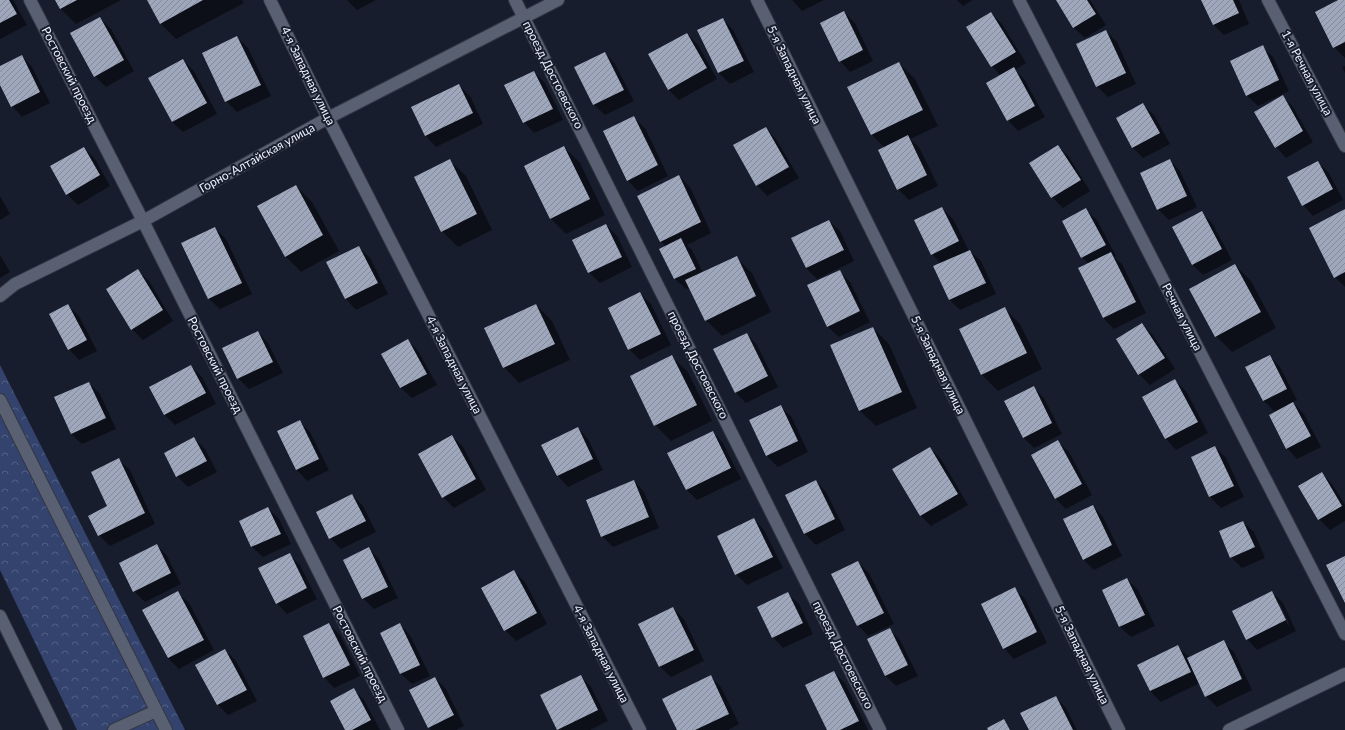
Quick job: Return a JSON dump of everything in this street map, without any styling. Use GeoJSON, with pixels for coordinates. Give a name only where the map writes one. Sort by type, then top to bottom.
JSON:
{"type":"FeatureCollection","features":[{"type":"Feature","properties":{"kind":"street","name":"Ростовский проезд"},"geometry":{"type":"LineString","coordinates":[[30,0],[398,730]]}},
{"type":"Feature","properties":{"kind":"street","name":"4-я Западная улица"},"geometry":{"type":"LineString","coordinates":[[270,0],[328,118],[640,730]]}},
{"type":"Feature","properties":{"kind":"street","name":"проезд Достоевского"},"geometry":{"type":"LineString","coordinates":[[515,0],[880,730]]}},
{"type":"Feature","properties":{"kind":"street","name":"Горно-Алтайская улица"},"geometry":{"type":"LineString","coordinates":[[0,296],[15,284],[143,222],[328,118],[558,0]]}},
{"type":"Feature","properties":{"kind":"street","name":"5-я Западная улица"},"geometry":{"type":"LineString","coordinates":[[757,0],[1119,730]]}},
{"type":"Feature","properties":{"kind":"street","name":"Речная улица"},"geometry":{"type":"LineString","coordinates":[[1019,0],[1345,634]]}},
{"type":"Feature","properties":{"kind":"street","name":"1-я Речная улица"},"geometry":{"type":"LineString","coordinates":[[1268,0],[1345,146]]}},
{"type":"Feature","properties":{"kind":"street"},"geometry":{"type":"LineString","coordinates":[[0,400],[166,730]]}},
{"type":"Feature","properties":{"kind":"street"},"geometry":{"type":"LineString","coordinates":[[0,616],[56,730]]}},
{"type":"Feature","properties":{"kind":"street"},"geometry":{"type":"LineString","coordinates":[[1229,730],[1345,674]]}},
{"type":"Feature","properties":{"kind":"street"},"geometry":{"type":"LineString","coordinates":[[114,730],[156,711]]}},
{"type":"Feature","properties":{"kind":"green space"},"geometry":{"type":"Polygon","coordinates":[[[0,365],[185,730],[77,730],[0,570],[0,365]]]}},
{"type":"Feature","properties":{"kind":"building"},"geometry":{"type":"Polygon","coordinates":[[[0,0],[9,0],[17,14],[0,23],[0,0]]]}},
{"type":"Feature","properties":{"kind":"building"},"geometry":{"type":"Polygon","coordinates":[[[55,0],[77,0],[60,9],[55,0]]]}},
{"type":"Feature","properties":{"kind":"building"},"geometry":{"type":"Polygon","coordinates":[[[147,0],[203,0],[160,24],[147,0]]]}},
{"type":"Feature","properties":{"kind":"building"},"geometry":{"type":"Polygon","coordinates":[[[1056,0],[1087,0],[1096,14],[1073,28],[1056,0]]]}},
{"type":"Feature","properties":{"kind":"building"},"geometry":{"type":"Polygon","coordinates":[[[1201,0],[1233,0],[1239,13],[1213,25],[1201,0]]]}},
{"type":"Feature","properties":{"kind":"building"},"geometry":{"type":"Polygon","coordinates":[[[1338,0],[1345,0],[1345,42],[1333,48],[1315,12],[1338,0]]]}},
{"type":"Feature","properties":{"kind":"building"},"geometry":{"type":"Polygon","coordinates":[[[844,11],[863,50],[839,62],[820,23],[844,11]]]}},
{"type":"Feature","properties":{"kind":"building"},"geometry":{"type":"Polygon","coordinates":[[[991,12],[1016,52],[991,67],[966,27],[991,12]]]}},
{"type":"Feature","properties":{"kind":"building"},"geometry":{"type":"Polygon","coordinates":[[[100,17],[124,60],[94,77],[70,33],[100,17]]]}},
{"type":"Feature","properties":{"kind":"building"},"geometry":{"type":"Polygon","coordinates":[[[723,18],[744,61],[718,73],[697,30],[723,18]]]}},
{"type":"Feature","properties":{"kind":"building"},"geometry":{"type":"Polygon","coordinates":[[[1106,30],[1126,73],[1096,87],[1076,44],[1106,30]]]}},
{"type":"Feature","properties":{"kind":"building"},"geometry":{"type":"Polygon","coordinates":[[[687,33],[707,68],[668,90],[648,54],[687,33]]]}},
{"type":"Feature","properties":{"kind":"building"},"geometry":{"type":"Polygon","coordinates":[[[237,36],[261,85],[225,102],[202,53],[237,36]]]}},
{"type":"Feature","properties":{"kind":"building"},"geometry":{"type":"Polygon","coordinates":[[[1263,45],[1279,80],[1246,96],[1230,61],[1263,45]]]}},
{"type":"Feature","properties":{"kind":"building"},"geometry":{"type":"Polygon","coordinates":[[[605,52],[624,90],[593,105],[574,67],[605,52]]]}},
{"type":"Feature","properties":{"kind":"building"},"geometry":{"type":"Polygon","coordinates":[[[22,55],[40,92],[11,107],[0,85],[0,66],[22,55]]]}},
{"type":"Feature","properties":{"kind":"building"},"geometry":{"type":"Polygon","coordinates":[[[183,59],[207,103],[172,122],[148,78],[183,59]]]}},
{"type":"Feature","properties":{"kind":"building"},"geometry":{"type":"Polygon","coordinates":[[[899,62],[923,110],[871,135],[847,87],[899,62]]]}},
{"type":"Feature","properties":{"kind":"building"},"geometry":{"type":"Polygon","coordinates":[[[1014,67],[1035,106],[1007,121],[986,83],[1014,67]]]}},
{"type":"Feature","properties":{"kind":"building"},"geometry":{"type":"Polygon","coordinates":[[[534,71],[553,109],[523,123],[504,85],[534,71]]]}},
{"type":"Feature","properties":{"kind":"building"},"geometry":{"type":"Polygon","coordinates":[[[459,84],[473,113],[425,136],[411,107],[459,84]]]}},
{"type":"Feature","properties":{"kind":"building"},"geometry":{"type":"Polygon","coordinates":[[[1283,95],[1303,131],[1275,148],[1254,112],[1283,95]]]}},
{"type":"Feature","properties":{"kind":"building"},"geometry":{"type":"Polygon","coordinates":[[[1143,103],[1160,133],[1132,148],[1116,118],[1143,103]]]}},
{"type":"Feature","properties":{"kind":"building"},"geometry":{"type":"Polygon","coordinates":[[[634,116],[658,165],[627,181],[603,131],[634,116]]]}},
{"type":"Feature","properties":{"kind":"building"},"geometry":{"type":"Polygon","coordinates":[[[766,127],[789,167],[756,186],[733,145],[766,127]]]}},
{"type":"Feature","properties":{"kind":"building"},"geometry":{"type":"Polygon","coordinates":[[[908,135],[927,175],[897,190],[878,150],[908,135]]]}},
{"type":"Feature","properties":{"kind":"building"},"geometry":{"type":"Polygon","coordinates":[[[1058,145],[1081,180],[1051,198],[1029,163],[1058,145]]]}},
{"type":"Feature","properties":{"kind":"building"},"geometry":{"type":"Polygon","coordinates":[[[564,146],[590,199],[550,219],[524,166],[564,146]]]}},
{"type":"Feature","properties":{"kind":"building"},"geometry":{"type":"Polygon","coordinates":[[[84,147],[100,175],[66,195],[50,166],[84,147]]]}},
{"type":"Feature","properties":{"kind":"building"},"geometry":{"type":"Polygon","coordinates":[[[450,159],[477,214],[441,232],[414,177],[450,159]]]}},
{"type":"Feature","properties":{"kind":"building"},"geometry":{"type":"Polygon","coordinates":[[[1170,159],[1187,196],[1157,210],[1140,173],[1170,159]]]}},
{"type":"Feature","properties":{"kind":"building"},"geometry":{"type":"Polygon","coordinates":[[[1318,161],[1333,189],[1302,206],[1287,177],[1318,161]]]}},
{"type":"Feature","properties":{"kind":"building"},"geometry":{"type":"Polygon","coordinates":[[[679,175],[701,222],[660,242],[637,196],[679,175]]]}},
{"type":"Feature","properties":{"kind":"building"},"geometry":{"type":"Polygon","coordinates":[[[296,185],[323,235],[285,257],[257,206],[296,185]]]}},
{"type":"Feature","properties":{"kind":"building"},"geometry":{"type":"Polygon","coordinates":[[[942,207],[959,241],[931,255],[914,220],[942,207]]]}},
{"type":"Feature","properties":{"kind":"building"},"geometry":{"type":"Polygon","coordinates":[[[1086,208],[1106,245],[1081,258],[1062,221],[1086,208]]]}},
{"type":"Feature","properties":{"kind":"building"},"geometry":{"type":"Polygon","coordinates":[[[1345,209],[1345,272],[1334,278],[1309,228],[1345,209]]]}},
{"type":"Feature","properties":{"kind":"building"},"geometry":{"type":"Polygon","coordinates":[[[1202,211],[1222,249],[1192,265],[1172,227],[1202,211]]]}},
{"type":"Feature","properties":{"kind":"building"},"geometry":{"type":"Polygon","coordinates":[[[829,220],[844,250],[806,268],[791,238],[829,220]]]}},
{"type":"Feature","properties":{"kind":"building"},"geometry":{"type":"Polygon","coordinates":[[[606,224],[622,257],[588,273],[572,240],[606,224]]]}},
{"type":"Feature","properties":{"kind":"building"},"geometry":{"type":"Polygon","coordinates":[[[215,227],[242,283],[208,299],[181,243],[215,227]]]}},
{"type":"Feature","properties":{"kind":"building"},"geometry":{"type":"Polygon","coordinates":[[[681,238],[696,269],[674,279],[659,249],[681,238]]]}},
{"type":"Feature","properties":{"kind":"building"},"geometry":{"type":"Polygon","coordinates":[[[359,246],[378,283],[345,299],[326,262],[359,246]]]}},
{"type":"Feature","properties":{"kind":"building"},"geometry":{"type":"Polygon","coordinates":[[[970,250],[986,283],[949,300],[933,266],[970,250]]]}},
{"type":"Feature","properties":{"kind":"building"},"geometry":{"type":"Polygon","coordinates":[[[1111,252],[1136,302],[1103,318],[1078,268],[1111,252]]]}},
{"type":"Feature","properties":{"kind":"building"},"geometry":{"type":"Polygon","coordinates":[[[737,256],[756,296],[705,321],[685,280],[737,256]]]}},
{"type":"Feature","properties":{"kind":"building"},"geometry":{"type":"Polygon","coordinates":[[[1235,264],[1261,312],[1215,337],[1189,289],[1235,264]]]}},
{"type":"Feature","properties":{"kind":"building"},"geometry":{"type":"Polygon","coordinates":[[[138,269],[163,310],[131,330],[106,289],[138,269]]]}},
{"type":"Feature","properties":{"kind":"building"},"geometry":{"type":"Polygon","coordinates":[[[840,270],[860,311],[827,327],[807,285],[840,270]]]}},
{"type":"Feature","properties":{"kind":"building"},"geometry":{"type":"Polygon","coordinates":[[[640,292],[661,334],[628,350],[608,308],[640,292]]]}},
{"type":"Feature","properties":{"kind":"building"},"geometry":{"type":"Polygon","coordinates":[[[68,304],[87,340],[68,350],[49,314],[68,304]]]}},
{"type":"Feature","properties":{"kind":"building"},"geometry":{"type":"Polygon","coordinates":[[[536,304],[555,344],[503,368],[484,328],[536,304]]]}},
{"type":"Feature","properties":{"kind":"building"},"geometry":{"type":"Polygon","coordinates":[[[1005,307],[1027,353],[981,375],[959,329],[1005,307]]]}},
{"type":"Feature","properties":{"kind":"building"},"geometry":{"type":"Polygon","coordinates":[[[1142,323],[1165,358],[1138,375],[1116,339],[1142,323]]]}},
{"type":"Feature","properties":{"kind":"building"},"geometry":{"type":"Polygon","coordinates":[[[873,327],[902,392],[859,411],[830,345],[873,327]]]}},
{"type":"Feature","properties":{"kind":"building"},"geometry":{"type":"Polygon","coordinates":[[[258,331],[273,362],[237,379],[222,348],[258,331]]]}},
{"type":"Feature","properties":{"kind":"building"},"geometry":{"type":"Polygon","coordinates":[[[747,333],[768,376],[735,393],[713,349],[747,333]]]}},
{"type":"Feature","properties":{"kind":"building"},"geometry":{"type":"Polygon","coordinates":[[[408,339],[427,374],[400,388],[381,354],[408,339]]]}},
{"type":"Feature","properties":{"kind":"building"},"geometry":{"type":"Polygon","coordinates":[[[672,355],[697,405],[654,426],[630,376],[672,355]]]}},
{"type":"Feature","properties":{"kind":"building"},"geometry":{"type":"Polygon","coordinates":[[[1270,355],[1287,389],[1263,401],[1245,367],[1270,355]]]}},
{"type":"Feature","properties":{"kind":"building"},"geometry":{"type":"Polygon","coordinates":[[[191,365],[206,393],[164,415],[149,387],[191,365]]]}},
{"type":"Feature","properties":{"kind":"building"},"geometry":{"type":"Polygon","coordinates":[[[1175,379],[1198,422],[1165,439],[1142,397],[1175,379]]]}},
{"type":"Feature","properties":{"kind":"building"},"geometry":{"type":"Polygon","coordinates":[[[89,382],[106,418],[71,434],[54,397],[89,382]]]}},
{"type":"Feature","properties":{"kind":"building"},"geometry":{"type":"Polygon","coordinates":[[[1034,386],[1052,423],[1023,438],[1004,401],[1034,386]]]}},
{"type":"Feature","properties":{"kind":"building"},"geometry":{"type":"Polygon","coordinates":[[[1293,402],[1311,436],[1286,449],[1269,415],[1293,402]]]}},
{"type":"Feature","properties":{"kind":"building"},"geometry":{"type":"Polygon","coordinates":[[[781,405],[798,441],[766,456],[749,420],[781,405]]]}},
{"type":"Feature","properties":{"kind":"building"},"geometry":{"type":"Polygon","coordinates":[[[300,420],[319,459],[296,470],[277,431],[300,420]]]}},
{"type":"Feature","properties":{"kind":"building"},"geometry":{"type":"Polygon","coordinates":[[[578,427],[593,459],[557,476],[541,445],[578,427]]]}},
{"type":"Feature","properties":{"kind":"building"},"geometry":{"type":"Polygon","coordinates":[[[713,431],[731,468],[686,490],[667,453],[713,431]]]}},
{"type":"Feature","properties":{"kind":"building"},"geometry":{"type":"Polygon","coordinates":[[[452,435],[476,479],[442,498],[418,454],[452,435]]]}},
{"type":"Feature","properties":{"kind":"building"},"geometry":{"type":"Polygon","coordinates":[[[194,437],[207,461],[176,477],[164,453],[194,437]]]}},
{"type":"Feature","properties":{"kind":"building"},"geometry":{"type":"Polygon","coordinates":[[[1058,440],[1082,484],[1055,499],[1031,455],[1058,440]]]}},
{"type":"Feature","properties":{"kind":"building"},"geometry":{"type":"Polygon","coordinates":[[[1215,446],[1234,486],[1209,497],[1191,457],[1215,446]]]}},
{"type":"Feature","properties":{"kind":"building"},"geometry":{"type":"Polygon","coordinates":[[[930,447],[958,494],[920,516],[892,469],[930,447]]]}},
{"type":"Feature","properties":{"kind":"building"},"geometry":{"type":"Polygon","coordinates":[[[119,458],[145,513],[98,536],[88,516],[107,506],[91,472],[119,458]]]}},
{"type":"Feature","properties":{"kind":"building"},"geometry":{"type":"Polygon","coordinates":[[[1322,472],[1342,506],[1318,520],[1298,486],[1322,472]]]}},
{"type":"Feature","properties":{"kind":"building"},"geometry":{"type":"Polygon","coordinates":[[[634,480],[649,517],[601,537],[586,500],[634,480]]]}},
{"type":"Feature","properties":{"kind":"building"},"geometry":{"type":"Polygon","coordinates":[[[816,480],[835,519],[804,534],[785,495],[816,480]]]}},
{"type":"Feature","properties":{"kind":"building"},"geometry":{"type":"Polygon","coordinates":[[[352,494],[366,521],[329,539],[316,512],[352,494]]]}},
{"type":"Feature","properties":{"kind":"building"},"geometry":{"type":"Polygon","coordinates":[[[1093,505],[1112,545],[1083,560],[1063,519],[1093,505]]]}},
{"type":"Feature","properties":{"kind":"building"},"geometry":{"type":"Polygon","coordinates":[[[268,507],[281,534],[251,547],[239,521],[268,507]]]}},
{"type":"Feature","properties":{"kind":"building"},"geometry":{"type":"Polygon","coordinates":[[[754,518],[773,557],[735,575],[717,536],[754,518]]]}},
{"type":"Feature","properties":{"kind":"building"},"geometry":{"type":"Polygon","coordinates":[[[1243,521],[1255,547],[1230,558],[1219,531],[1243,521]]]}},
{"type":"Feature","properties":{"kind":"building"},"geometry":{"type":"Polygon","coordinates":[[[157,544],[171,573],[133,592],[119,563],[157,544]]]}},
{"type":"Feature","properties":{"kind":"building"},"geometry":{"type":"Polygon","coordinates":[[[369,547],[388,587],[362,599],[343,560],[369,547]]]}},
{"type":"Feature","properties":{"kind":"building"},"geometry":{"type":"Polygon","coordinates":[[[290,553],[307,588],[276,604],[258,568],[290,553]]]}},
{"type":"Feature","properties":{"kind":"building"},"geometry":{"type":"Polygon","coordinates":[[[1345,556],[1345,603],[1326,565],[1345,556]]]}},
{"type":"Feature","properties":{"kind":"building"},"geometry":{"type":"Polygon","coordinates":[[[858,561],[884,613],[857,626],[831,574],[858,561]]]}},
{"type":"Feature","properties":{"kind":"building"},"geometry":{"type":"Polygon","coordinates":[[[514,570],[537,613],[504,631],[481,588],[514,570]]]}},
{"type":"Feature","properties":{"kind":"building"},"geometry":{"type":"Polygon","coordinates":[[[1127,578],[1145,615],[1119,627],[1102,590],[1127,578]]]}},
{"type":"Feature","properties":{"kind":"building"},"geometry":{"type":"Polygon","coordinates":[[[1015,587],[1037,632],[1003,649],[981,604],[1015,587]]]}},
{"type":"Feature","properties":{"kind":"building"},"geometry":{"type":"Polygon","coordinates":[[[178,591],[204,640],[168,658],[142,610],[178,591]]]}},
{"type":"Feature","properties":{"kind":"building"},"geometry":{"type":"Polygon","coordinates":[[[1272,591],[1286,620],[1246,640],[1232,611],[1272,591]]]}},
{"type":"Feature","properties":{"kind":"building"},"geometry":{"type":"Polygon","coordinates":[[[788,592],[803,623],[772,638],[757,607],[788,592]]]}},
{"type":"Feature","properties":{"kind":"building"},"geometry":{"type":"Polygon","coordinates":[[[673,607],[694,650],[659,667],[638,624],[673,607]]]}},
{"type":"Feature","properties":{"kind":"building"},"geometry":{"type":"Polygon","coordinates":[[[329,623],[350,665],[323,678],[303,636],[329,623]]]}},
{"type":"Feature","properties":{"kind":"building"},"geometry":{"type":"Polygon","coordinates":[[[400,623],[420,665],[400,674],[380,633],[400,623]]]}},
{"type":"Feature","properties":{"kind":"building"},"geometry":{"type":"Polygon","coordinates":[[[890,628],[908,665],[885,676],[867,639],[890,628]]]}},
{"type":"Feature","properties":{"kind":"building"},"geometry":{"type":"Polygon","coordinates":[[[1224,640],[1242,679],[1205,697],[1187,658],[1224,640]]]}},
{"type":"Feature","properties":{"kind":"building"},"geometry":{"type":"Polygon","coordinates":[[[1178,645],[1191,672],[1150,691],[1137,665],[1178,645]]]}},
{"type":"Feature","properties":{"kind":"building"},"geometry":{"type":"Polygon","coordinates":[[[225,649],[247,690],[217,705],[195,665],[225,649]]]}},
{"type":"Feature","properties":{"kind":"building"},"geometry":{"type":"Polygon","coordinates":[[[834,671],[859,721],[840,730],[827,730],[805,685],[834,671]]]}},
{"type":"Feature","properties":{"kind":"building"},"geometry":{"type":"Polygon","coordinates":[[[581,675],[598,710],[557,730],[540,695],[581,675]]]}},
{"type":"Feature","properties":{"kind":"building"},"geometry":{"type":"Polygon","coordinates":[[[711,675],[729,714],[695,730],[677,730],[662,699],[711,675]]]}},
{"type":"Feature","properties":{"kind":"building"},"geometry":{"type":"Polygon","coordinates":[[[435,677],[454,715],[428,728],[409,690],[435,677]]]}},
{"type":"Feature","properties":{"kind":"building"},"geometry":{"type":"Polygon","coordinates":[[[354,688],[371,720],[352,730],[345,730],[330,701],[354,688]]]}},
{"type":"Feature","properties":{"kind":"building"},"geometry":{"type":"Polygon","coordinates":[[[1056,696],[1073,730],[1029,730],[1020,713],[1056,696]]]}},
{"type":"Feature","properties":{"kind":"building"},"geometry":{"type":"Polygon","coordinates":[[[1004,719],[1010,730],[988,730],[987,728],[1004,719]]]}}]}
